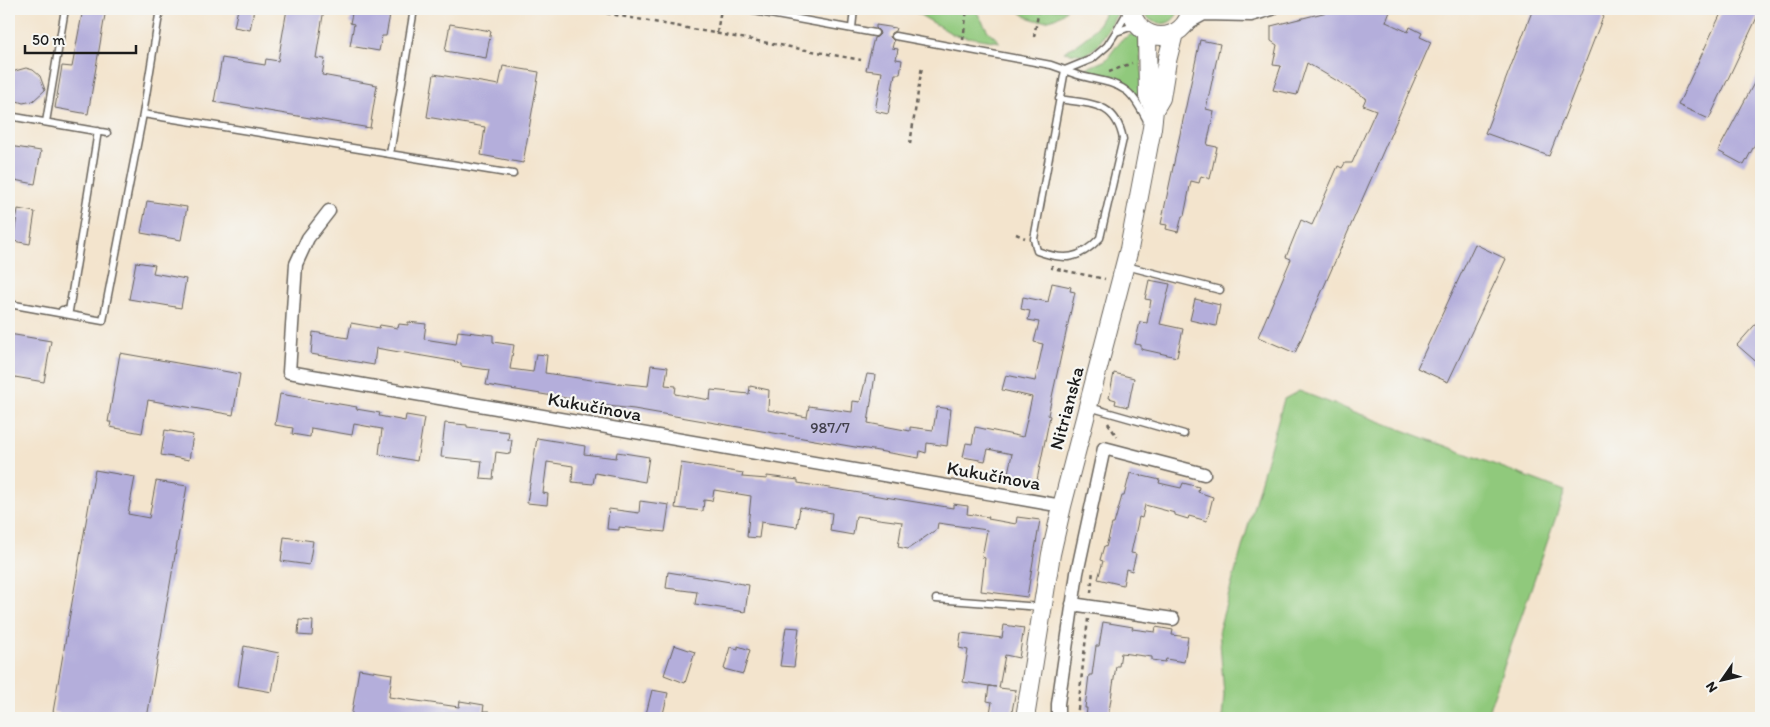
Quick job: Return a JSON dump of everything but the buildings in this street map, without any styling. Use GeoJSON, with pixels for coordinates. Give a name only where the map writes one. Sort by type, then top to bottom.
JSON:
{"type":"FeatureCollection","features":[{"type":"Feature","properties":{"kind":"main road"},"geometry":{"type":"LineString","coordinates":[[1136,19],[1156,36],[1165,36],[1190,18]]}},
{"type":"Feature","properties":{"kind":"main road","name":"Nitrianska"},"geometry":{"type":"LineString","coordinates":[[1025,718],[1042,607],[1062,506],[1125,266],[1154,110],[1161,98],[1167,61],[1190,18]]}},
{"type":"Feature","properties":{"kind":"main road","name":"Nitrianska"},"geometry":{"type":"LineString","coordinates":[[1136,19],[1148,96],[1154,110]]}},
{"type":"Feature","properties":{"kind":"street"},"geometry":{"type":"LineString","coordinates":[[1190,18],[1272,9]]}},
{"type":"Feature","properties":{"kind":"street","name":"Kukučínova"},"geometry":{"type":"LineString","coordinates":[[329,211],[308,238],[296,264],[289,372],[1062,506]]}},
{"type":"Feature","properties":{"kind":"street"},"geometry":{"type":"LineString","coordinates":[[1058,718],[1058,704],[1077,573],[1104,448],[1204,474]]}},
{"type":"Feature","properties":{"kind":"street"},"geometry":{"type":"LineString","coordinates":[[1072,604],[1174,619]]}},
{"type":"Feature","properties":{"kind":"lane"},"geometry":{"type":"LineString","coordinates":[[46,122],[65,9]]}},
{"type":"Feature","properties":{"kind":"lane"},"geometry":{"type":"LineString","coordinates":[[9,303],[103,321],[143,114],[160,9]]}},
{"type":"Feature","properties":{"kind":"lane"},"geometry":{"type":"LineString","coordinates":[[390,154],[414,9]]}},
{"type":"Feature","properties":{"kind":"lane"},"geometry":{"type":"LineString","coordinates":[[743,9],[875,33]]}},
{"type":"Feature","properties":{"kind":"lane"},"geometry":{"type":"LineString","coordinates":[[852,28],[854,9]]}},
{"type":"Feature","properties":{"kind":"lane"},"geometry":{"type":"LineString","coordinates":[[1065,70],[1080,65],[1099,54],[1116,32],[1136,19]]}},
{"type":"Feature","properties":{"kind":"lane"},"geometry":{"type":"LineString","coordinates":[[1116,32],[1136,19]]}},
{"type":"Feature","properties":{"kind":"lane"},"geometry":{"type":"LineString","coordinates":[[895,36],[1050,65],[1075,75],[1117,85],[1126,90],[1152,128]]}},
{"type":"Feature","properties":{"kind":"lane"},"geometry":{"type":"LineString","coordinates":[[1059,99],[1091,104],[1112,113],[1121,127],[1123,139],[1100,238],[1089,250],[1074,257],[1049,255],[1037,251],[1034,239],[1059,99],[1065,70]]}},
{"type":"Feature","properties":{"kind":"lane"},"geometry":{"type":"LineString","coordinates":[[143,114],[513,174]]}},
{"type":"Feature","properties":{"kind":"lane"},"geometry":{"type":"LineString","coordinates":[[9,116],[107,132]]}},
{"type":"Feature","properties":{"kind":"lane"},"geometry":{"type":"LineString","coordinates":[[9,303],[69,311],[98,131]]}},
{"type":"Feature","properties":{"kind":"lane"},"geometry":{"type":"LineString","coordinates":[[1125,266],[1220,290]]}},
{"type":"Feature","properties":{"kind":"lane"},"geometry":{"type":"LineString","coordinates":[[1088,407],[1184,434]]}},
{"type":"Feature","properties":{"kind":"lane"},"geometry":{"type":"LineString","coordinates":[[936,599],[1042,607]]}},
{"type":"Feature","properties":{"kind":"path"},"geometry":{"type":"LineString","coordinates":[[583,9],[597,10],[861,60]]}},
{"type":"Feature","properties":{"kind":"path"},"geometry":{"type":"LineString","coordinates":[[717,33],[721,9]]}},
{"type":"Feature","properties":{"kind":"path"},"geometry":{"type":"LineString","coordinates":[[953,9],[967,10],[962,49]]}},
{"type":"Feature","properties":{"kind":"path"},"geometry":{"type":"LineString","coordinates":[[1034,37],[1039,9]]}},
{"type":"Feature","properties":{"kind":"path"},"geometry":{"type":"LineString","coordinates":[[1107,77],[1107,73],[1135,61]]}},
{"type":"Feature","properties":{"kind":"path"},"geometry":{"type":"LineString","coordinates":[[910,144],[922,66]]}},
{"type":"Feature","properties":{"kind":"path"},"geometry":{"type":"LineString","coordinates":[[1108,422],[1120,442],[1118,452]]}},
{"type":"Feature","properties":{"kind":"path"},"geometry":{"type":"LineString","coordinates":[[1077,718],[1095,561]]}},
{"type":"Feature","properties":{"kind":"green space"},"geometry":{"type":"Polygon","coordinates":[[[910,9],[975,9],[988,31],[1000,42],[954,35],[910,9]]]}},
{"type":"Feature","properties":{"kind":"green space"},"geometry":{"type":"Polygon","coordinates":[[[1017,9],[1067,9],[1055,18],[1042,21],[1029,18],[1017,9]]]}},
{"type":"Feature","properties":{"kind":"green space"},"geometry":{"type":"Polygon","coordinates":[[[1106,9],[1120,9],[1099,44],[1086,55],[1064,52],[1078,44],[1095,29],[1106,9]]]}},
{"type":"Feature","properties":{"kind":"green space"},"geometry":{"type":"Polygon","coordinates":[[[1143,9],[1179,9],[1172,20],[1161,24],[1150,20],[1143,9]]]}},
{"type":"Feature","properties":{"kind":"green space"},"geometry":{"type":"Polygon","coordinates":[[[1132,34],[1136,35],[1139,39],[1144,95],[1142,106],[1136,96],[1123,83],[1108,77],[1080,71],[1106,60],[1121,40],[1132,34]]]}},
{"type":"Feature","properties":{"kind":"green space"},"geometry":{"type":"Polygon","coordinates":[[[1299,391],[1565,491],[1486,718],[1222,718],[1224,695],[1219,629],[1284,399],[1299,391]]]}}]}
